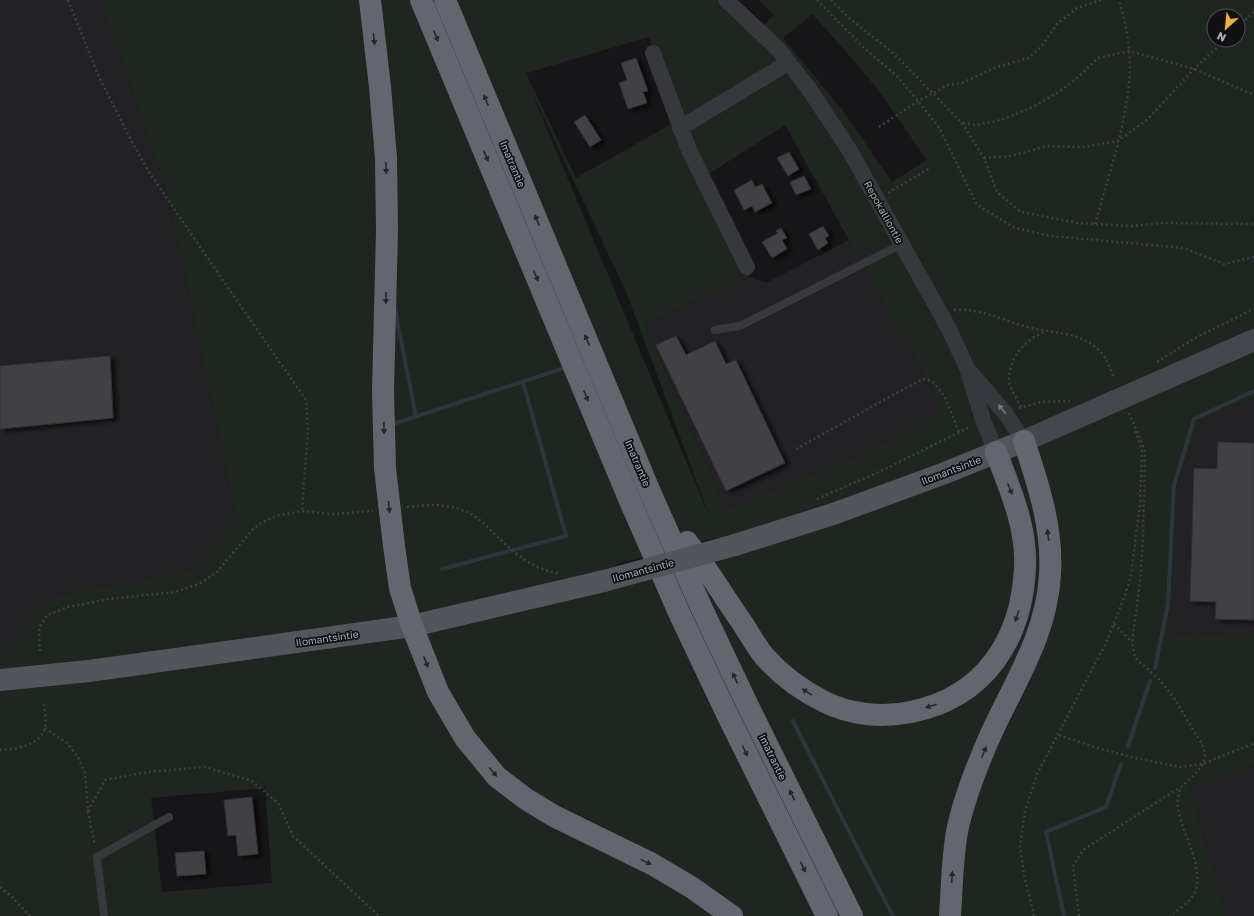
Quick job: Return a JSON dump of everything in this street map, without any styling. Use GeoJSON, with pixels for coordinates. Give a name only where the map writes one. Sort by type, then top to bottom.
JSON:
{"type":"FeatureCollection","features":[{"type":"Feature","properties":{"kind":"highway"},"geometry":{"type":"LineString","coordinates":[[370,0],[386,158],[387,230],[383,391],[385,468],[400,588],[412,626],[442,698],[465,738],[497,777],[526,800],[554,816],[652,864],[691,887],[732,916]]}},
{"type":"Feature","properties":{"kind":"highway"},"geometry":{"type":"LineString","coordinates":[[421,0],[630,502],[681,617],[728,716],[827,916]]}},
{"type":"Feature","properties":{"kind":"highway","name":"Imatrantie"},"geometry":{"type":"LineString","coordinates":[[445,0],[650,492],[702,609],[748,706],[852,916]]}},
{"type":"Feature","properties":{"kind":"highway"},"geometry":{"type":"LineString","coordinates":[[950,916],[952,875],[957,832],[964,803],[988,742],[1038,635],[1046,606],[1050,574],[1049,535],[1039,486],[1024,441]]}},
{"type":"Feature","properties":{"kind":"highway"},"geometry":{"type":"LineString","coordinates":[[650,492],[707,569],[763,655],[780,672],[799,687],[823,702],[848,711],[874,715],[899,714],[918,711],[939,704],[960,694],[978,679],[1001,652],[1012,630],[1020,608],[1024,587],[1024,542],[1013,496],[996,452]]}},
{"type":"Feature","properties":{"kind":"main road","name":"Ilomantsintie"},"geometry":{"type":"LineString","coordinates":[[0,680],[97,670],[412,626],[604,581],[734,545],[833,514],[945,473],[1024,441],[1254,340]]}},
{"type":"Feature","properties":{"kind":"street","name":"Repokalliontie"},"geometry":{"type":"LineString","coordinates":[[726,0],[778,49],[788,64],[809,89],[850,151],[948,329],[967,368],[983,420],[996,452]]}},
{"type":"Feature","properties":{"kind":"street"},"geometry":{"type":"LineString","coordinates":[[652,53],[689,150],[747,268]]}},
{"type":"Feature","properties":{"kind":"street"},"geometry":{"type":"LineString","coordinates":[[680,128],[788,64]]}},
{"type":"Feature","properties":{"kind":"street","name":"Repokalliontie"},"geometry":{"type":"LineString","coordinates":[[967,368],[1005,413],[1024,441]]}},
{"type":"Feature","properties":{"kind":"lane"},"geometry":{"type":"LineString","coordinates":[[715,330],[740,326],[902,244]]}},
{"type":"Feature","properties":{"kind":"lane"},"geometry":{"type":"LineString","coordinates":[[104,916],[98,857],[169,817]]}},
{"type":"Feature","properties":{"kind":"path"},"geometry":{"type":"LineString","coordinates":[[68,0],[98,77],[132,144],[226,285],[306,400],[308,428],[302,511]]}},
{"type":"Feature","properties":{"kind":"path"},"geometry":{"type":"LineString","coordinates":[[817,0],[864,48],[897,76],[940,129],[977,206],[1015,228],[1051,236],[1184,248],[1224,264],[1254,257]]}},
{"type":"Feature","properties":{"kind":"path"},"geometry":{"type":"LineString","coordinates":[[831,0],[848,17],[893,53],[962,123],[984,158],[997,192],[1021,212],[1077,223],[1132,226],[1162,223],[1254,224]]}},
{"type":"Feature","properties":{"kind":"path"},"geometry":{"type":"LineString","coordinates":[[879,127],[918,101],[934,94],[947,85],[962,83],[996,67],[1029,58],[1041,47],[1057,24],[1078,8],[1101,0]]}},
{"type":"Feature","properties":{"kind":"path"},"geometry":{"type":"LineString","coordinates":[[1095,224],[1118,141],[1126,100],[1130,66],[1123,14],[1119,0]]}},
{"type":"Feature","properties":{"kind":"path"},"geometry":{"type":"LineString","coordinates":[[1246,20],[1254,12]]}},
{"type":"Feature","properties":{"kind":"path"},"geometry":{"type":"LineString","coordinates":[[984,158],[1011,156],[1048,146],[1083,147],[1118,141],[1148,119],[1194,69],[1216,48]]}},
{"type":"Feature","properties":{"kind":"path"},"geometry":{"type":"LineString","coordinates":[[962,123],[977,125],[1001,120],[1033,107],[1060,91],[1078,77],[1098,58],[1129,51],[1194,69],[1254,94]]}},
{"type":"Feature","properties":{"kind":"path"},"geometry":{"type":"LineString","coordinates":[[887,196],[888,193],[930,168]]}},
{"type":"Feature","properties":{"kind":"path"},"geometry":{"type":"LineString","coordinates":[[949,310],[967,309],[990,314],[1025,327],[1045,332],[1068,334],[1081,338],[1104,354],[1113,376]]}},
{"type":"Feature","properties":{"kind":"path"},"geometry":{"type":"LineString","coordinates":[[1154,364],[1197,337],[1254,309]]}},
{"type":"Feature","properties":{"kind":"path"},"geometry":{"type":"LineString","coordinates":[[1021,407],[1011,387],[1009,375],[1012,363],[1028,341],[1045,332]]}},
{"type":"Feature","properties":{"kind":"path"},"geometry":{"type":"LineString","coordinates":[[796,449],[924,379],[933,382],[945,396],[959,432]]}},
{"type":"Feature","properties":{"kind":"path"},"geometry":{"type":"LineString","coordinates":[[1005,413],[1041,402],[1076,400]]}},
{"type":"Feature","properties":{"kind":"path"},"geometry":{"type":"LineString","coordinates":[[1034,916],[1024,875],[1020,846],[1025,811],[1037,774],[1059,735],[1105,645],[1124,598],[1131,576],[1140,503],[1142,450],[1129,412],[1145,452],[1144,538],[1132,642],[1135,658],[1159,679],[1174,698],[1203,746],[1205,757],[1203,764],[1195,774],[1180,788],[1084,850],[1073,866],[1079,916]]}},
{"type":"Feature","properties":{"kind":"path"},"geometry":{"type":"LineString","coordinates":[[811,502],[881,471],[983,420]]}},
{"type":"Feature","properties":{"kind":"path"},"geometry":{"type":"LineString","coordinates":[[404,507],[432,504],[462,510],[483,522],[515,553],[527,562],[546,571],[562,573]]}},
{"type":"Feature","properties":{"kind":"path"},"geometry":{"type":"LineString","coordinates":[[40,651],[40,626],[47,615],[68,608],[109,599],[175,592],[199,584],[217,572],[253,529],[276,516],[302,511],[333,514],[373,511]]}},
{"type":"Feature","properties":{"kind":"path"},"geometry":{"type":"LineString","coordinates":[[1114,624],[1132,642]]}},
{"type":"Feature","properties":{"kind":"path"},"geometry":{"type":"LineString","coordinates":[[0,750],[15,749],[30,744],[39,738],[45,728],[44,702]]}},
{"type":"Feature","properties":{"kind":"path"},"geometry":{"type":"LineString","coordinates":[[45,728],[67,743],[78,758],[85,774],[88,811],[98,857]]}},
{"type":"Feature","properties":{"kind":"path"},"geometry":{"type":"LineString","coordinates":[[1059,735],[1121,754],[1180,767],[1203,764],[1254,743]]}},
{"type":"Feature","properties":{"kind":"path"},"geometry":{"type":"LineString","coordinates":[[88,811],[105,780],[148,772],[205,767],[252,781],[278,803],[293,836],[380,916]]}},
{"type":"Feature","properties":{"kind":"path"},"geometry":{"type":"LineString","coordinates":[[1170,916],[1192,897],[1196,890],[1196,863],[1178,806],[1180,788]]}},
{"type":"Feature","properties":{"kind":"path"},"geometry":{"type":"LineString","coordinates":[[0,887],[30,916]]}},
{"type":"Feature","properties":{"kind":"shaded area"},"geometry":{"type":"Polygon","coordinates":[[[0,0],[100,0],[166,187],[235,513],[196,569],[51,596],[0,656],[0,0]]]}},
{"type":"Feature","properties":{"kind":"shaded area"},"geometry":{"type":"Polygon","coordinates":[[[100,0],[729,0],[760,28],[774,15],[759,0],[1254,0],[1254,337],[944,468],[719,540],[715,538],[617,564],[610,575],[406,621],[455,739],[644,869],[719,916],[0,916],[0,656],[51,596],[196,569],[235,513],[166,187],[100,0]],[[813,14],[783,38],[844,112],[892,182],[927,160],[875,86],[813,14]],[[649,37],[526,73],[576,178],[680,119],[649,37]],[[529,86],[707,511],[708,512],[627,294],[529,86]],[[785,125],[701,179],[749,277],[645,324],[726,508],[870,451],[942,408],[785,125]],[[265,788],[151,798],[162,892],[272,883],[265,788]]]}},
{"type":"Feature","properties":{"kind":"shaded area"},"geometry":{"type":"Polygon","coordinates":[[[849,240],[942,408],[870,451],[726,508],[645,324],[749,277],[766,283],[849,240]]]}},
{"type":"Feature","properties":{"kind":"shaded area"},"geometry":{"type":"Polygon","coordinates":[[[1254,344],[1254,397],[1199,423],[1177,486],[1169,633],[1254,636],[1254,766],[1190,788],[1227,916],[743,916],[694,880],[530,794],[470,735],[419,632],[698,566],[760,656],[847,714],[961,698],[1023,607],[1001,456],[1254,344]]]}},
{"type":"Feature","properties":{"kind":"shaded area"},"geometry":{"type":"Polygon","coordinates":[[[1254,397],[1254,636],[1168,633],[1177,486],[1199,423],[1254,397]]]}},
{"type":"Feature","properties":{"kind":"shaded area"},"geometry":{"type":"Polygon","coordinates":[[[994,459],[1020,567],[995,651],[937,701],[849,706],[782,669],[706,562],[994,459]]]}},
{"type":"Feature","properties":{"kind":"shaded area"},"geometry":{"type":"Polygon","coordinates":[[[1254,766],[1254,916],[1227,916],[1190,788],[1254,766]]]}},
{"type":"Feature","properties":{"kind":"building"},"geometry":{"type":"Polygon","coordinates":[[[636,58],[648,91],[643,92],[647,103],[628,109],[619,83],[627,80],[621,63],[636,58]]]}},
{"type":"Feature","properties":{"kind":"building"},"geometry":{"type":"Polygon","coordinates":[[[585,115],[601,140],[590,147],[574,122],[585,115]]]}},
{"type":"Feature","properties":{"kind":"building"},"geometry":{"type":"Polygon","coordinates":[[[789,152],[799,169],[788,176],[777,158],[789,152]]]}},
{"type":"Feature","properties":{"kind":"building"},"geometry":{"type":"Polygon","coordinates":[[[804,176],[811,189],[796,195],[790,182],[804,176]]]}},
{"type":"Feature","properties":{"kind":"building"},"geometry":{"type":"Polygon","coordinates":[[[752,180],[755,187],[762,184],[772,203],[755,212],[752,206],[744,210],[734,190],[752,180]]]}},
{"type":"Feature","properties":{"kind":"building"},"geometry":{"type":"Polygon","coordinates":[[[823,226],[829,236],[825,238],[828,243],[818,250],[809,234],[823,226]]]}},
{"type":"Feature","properties":{"kind":"building"},"geometry":{"type":"Polygon","coordinates":[[[781,228],[787,238],[782,240],[787,249],[772,258],[762,242],[778,233],[776,231],[781,228]]]}},
{"type":"Feature","properties":{"kind":"building"},"geometry":{"type":"Polygon","coordinates":[[[676,336],[686,355],[715,341],[726,364],[736,360],[785,463],[726,491],[656,345],[676,336]]]}},
{"type":"Feature","properties":{"kind":"building"},"geometry":{"type":"Polygon","coordinates":[[[110,356],[113,418],[0,429],[0,366],[110,356]]]}},
{"type":"Feature","properties":{"kind":"building"},"geometry":{"type":"Polygon","coordinates":[[[1218,442],[1254,443],[1254,620],[1215,619],[1216,602],[1190,601],[1194,468],[1217,469],[1218,442]]]}},
{"type":"Feature","properties":{"kind":"building"},"geometry":{"type":"Polygon","coordinates":[[[252,797],[258,854],[238,856],[236,835],[228,836],[224,800],[252,797]]]}},
{"type":"Feature","properties":{"kind":"building"},"geometry":{"type":"Polygon","coordinates":[[[204,851],[206,874],[177,876],[175,853],[204,851]]]}},
{"type":"Feature","properties":{"kind":"waterway"},"geometry":{"type":"LineString","coordinates":[[395,309],[416,417]]}},
{"type":"Feature","properties":{"kind":"waterway"},"geometry":{"type":"LineString","coordinates":[[390,425],[567,367]]}},
{"type":"Feature","properties":{"kind":"waterway"},"geometry":{"type":"LineString","coordinates":[[442,569],[566,536],[523,382]]}},
{"type":"Feature","properties":{"kind":"waterway"},"geometry":{"type":"LineString","coordinates":[[1155,668],[1168,604],[1174,485],[1194,419],[1254,391]]}},
{"type":"Feature","properties":{"kind":"waterway"},"geometry":{"type":"LineString","coordinates":[[1128,746],[1150,681]]}},
{"type":"Feature","properties":{"kind":"waterway"},"geometry":{"type":"LineString","coordinates":[[793,721],[893,916]]}},
{"type":"Feature","properties":{"kind":"waterway"},"geometry":{"type":"LineString","coordinates":[[1064,916],[1046,832],[1106,807],[1121,764]]}}]}
